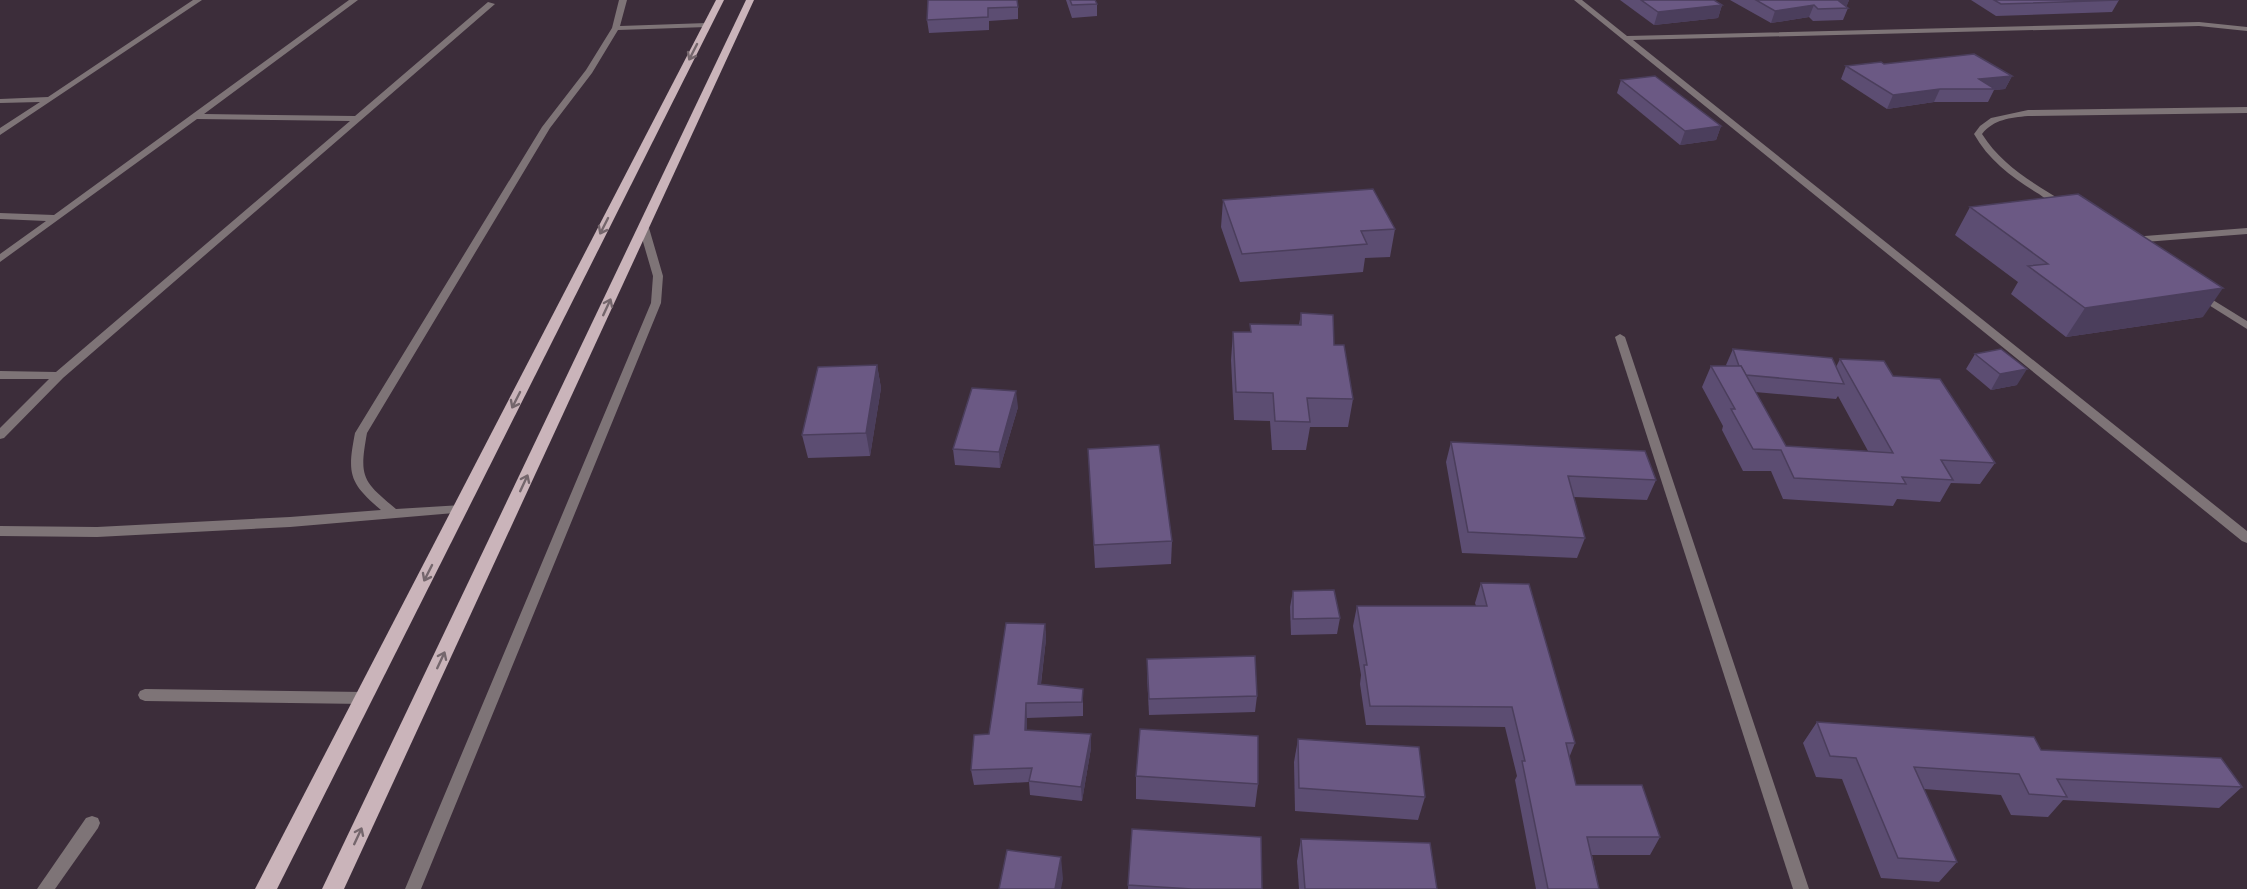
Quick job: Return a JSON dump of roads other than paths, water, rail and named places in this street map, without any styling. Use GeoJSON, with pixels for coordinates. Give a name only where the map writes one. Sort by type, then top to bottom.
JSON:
{"type":"FeatureCollection","features":[{"type":"Feature","properties":{"kind":"main road"},"geometry":{"type":"LineString","coordinates":[[266,889],[720,0]]}},
{"type":"Feature","properties":{"kind":"main road"},"geometry":{"type":"LineString","coordinates":[[333,889],[750,0]]}},
{"type":"Feature","properties":{"kind":"street"},"geometry":{"type":"LineString","coordinates":[[0,132],[198,0]]}},
{"type":"Feature","properties":{"kind":"street"},"geometry":{"type":"LineString","coordinates":[[0,259],[354,0]]}},
{"type":"Feature","properties":{"kind":"street"},"geometry":{"type":"LineString","coordinates":[[393,514],[361,486],[355,463],[361,433],[546,127],[589,71],[616,28],[622,0]]}},
{"type":"Feature","properties":{"kind":"street"},"geometry":{"type":"LineString","coordinates":[[1578,0],[2247,538]]}},
{"type":"Feature","properties":{"kind":"street"},"geometry":{"type":"LineString","coordinates":[[0,435],[59,376],[492,4]]}},
{"type":"Feature","properties":{"kind":"street"},"geometry":{"type":"LineString","coordinates":[[1624,38],[2199,24],[2247,29]]}},
{"type":"Feature","properties":{"kind":"street"},"geometry":{"type":"LineString","coordinates":[[616,28],[707,25]]}},
{"type":"Feature","properties":{"kind":"street"},"geometry":{"type":"LineString","coordinates":[[0,101],[51,99]]}},
{"type":"Feature","properties":{"kind":"street"},"geometry":{"type":"LineString","coordinates":[[2070,209],[1998,160],[1982,143],[1978,134],[1985,123],[2002,116],[2028,113],[2247,110]]}},
{"type":"Feature","properties":{"kind":"street"},"geometry":{"type":"LineString","coordinates":[[194,116],[358,119]]}},
{"type":"Feature","properties":{"kind":"street"},"geometry":{"type":"LineString","coordinates":[[0,216],[53,218]]}},
{"type":"Feature","properties":{"kind":"street"},"geometry":{"type":"LineString","coordinates":[[413,889],[656,303],[658,276],[644,228]]}},
{"type":"Feature","properties":{"kind":"street"},"geometry":{"type":"LineString","coordinates":[[2128,248],[2118,241],[2247,231]]}},
{"type":"Feature","properties":{"kind":"street"},"geometry":{"type":"LineString","coordinates":[[2187,287],[2247,326]]}},
{"type":"Feature","properties":{"kind":"street"},"geometry":{"type":"LineString","coordinates":[[1620,337],[1801,889]]}},
{"type":"Feature","properties":{"kind":"street"},"geometry":{"type":"LineString","coordinates":[[0,375],[59,376]]}},
{"type":"Feature","properties":{"kind":"street"},"geometry":{"type":"LineString","coordinates":[[0,531],[97,532],[290,522],[462,508]]}},
{"type":"Feature","properties":{"kind":"street"},"geometry":{"type":"LineString","coordinates":[[145,695],[364,698]]}},
{"type":"Feature","properties":{"kind":"street"},"geometry":{"type":"LineString","coordinates":[[45,889],[92,823]]}}]}
